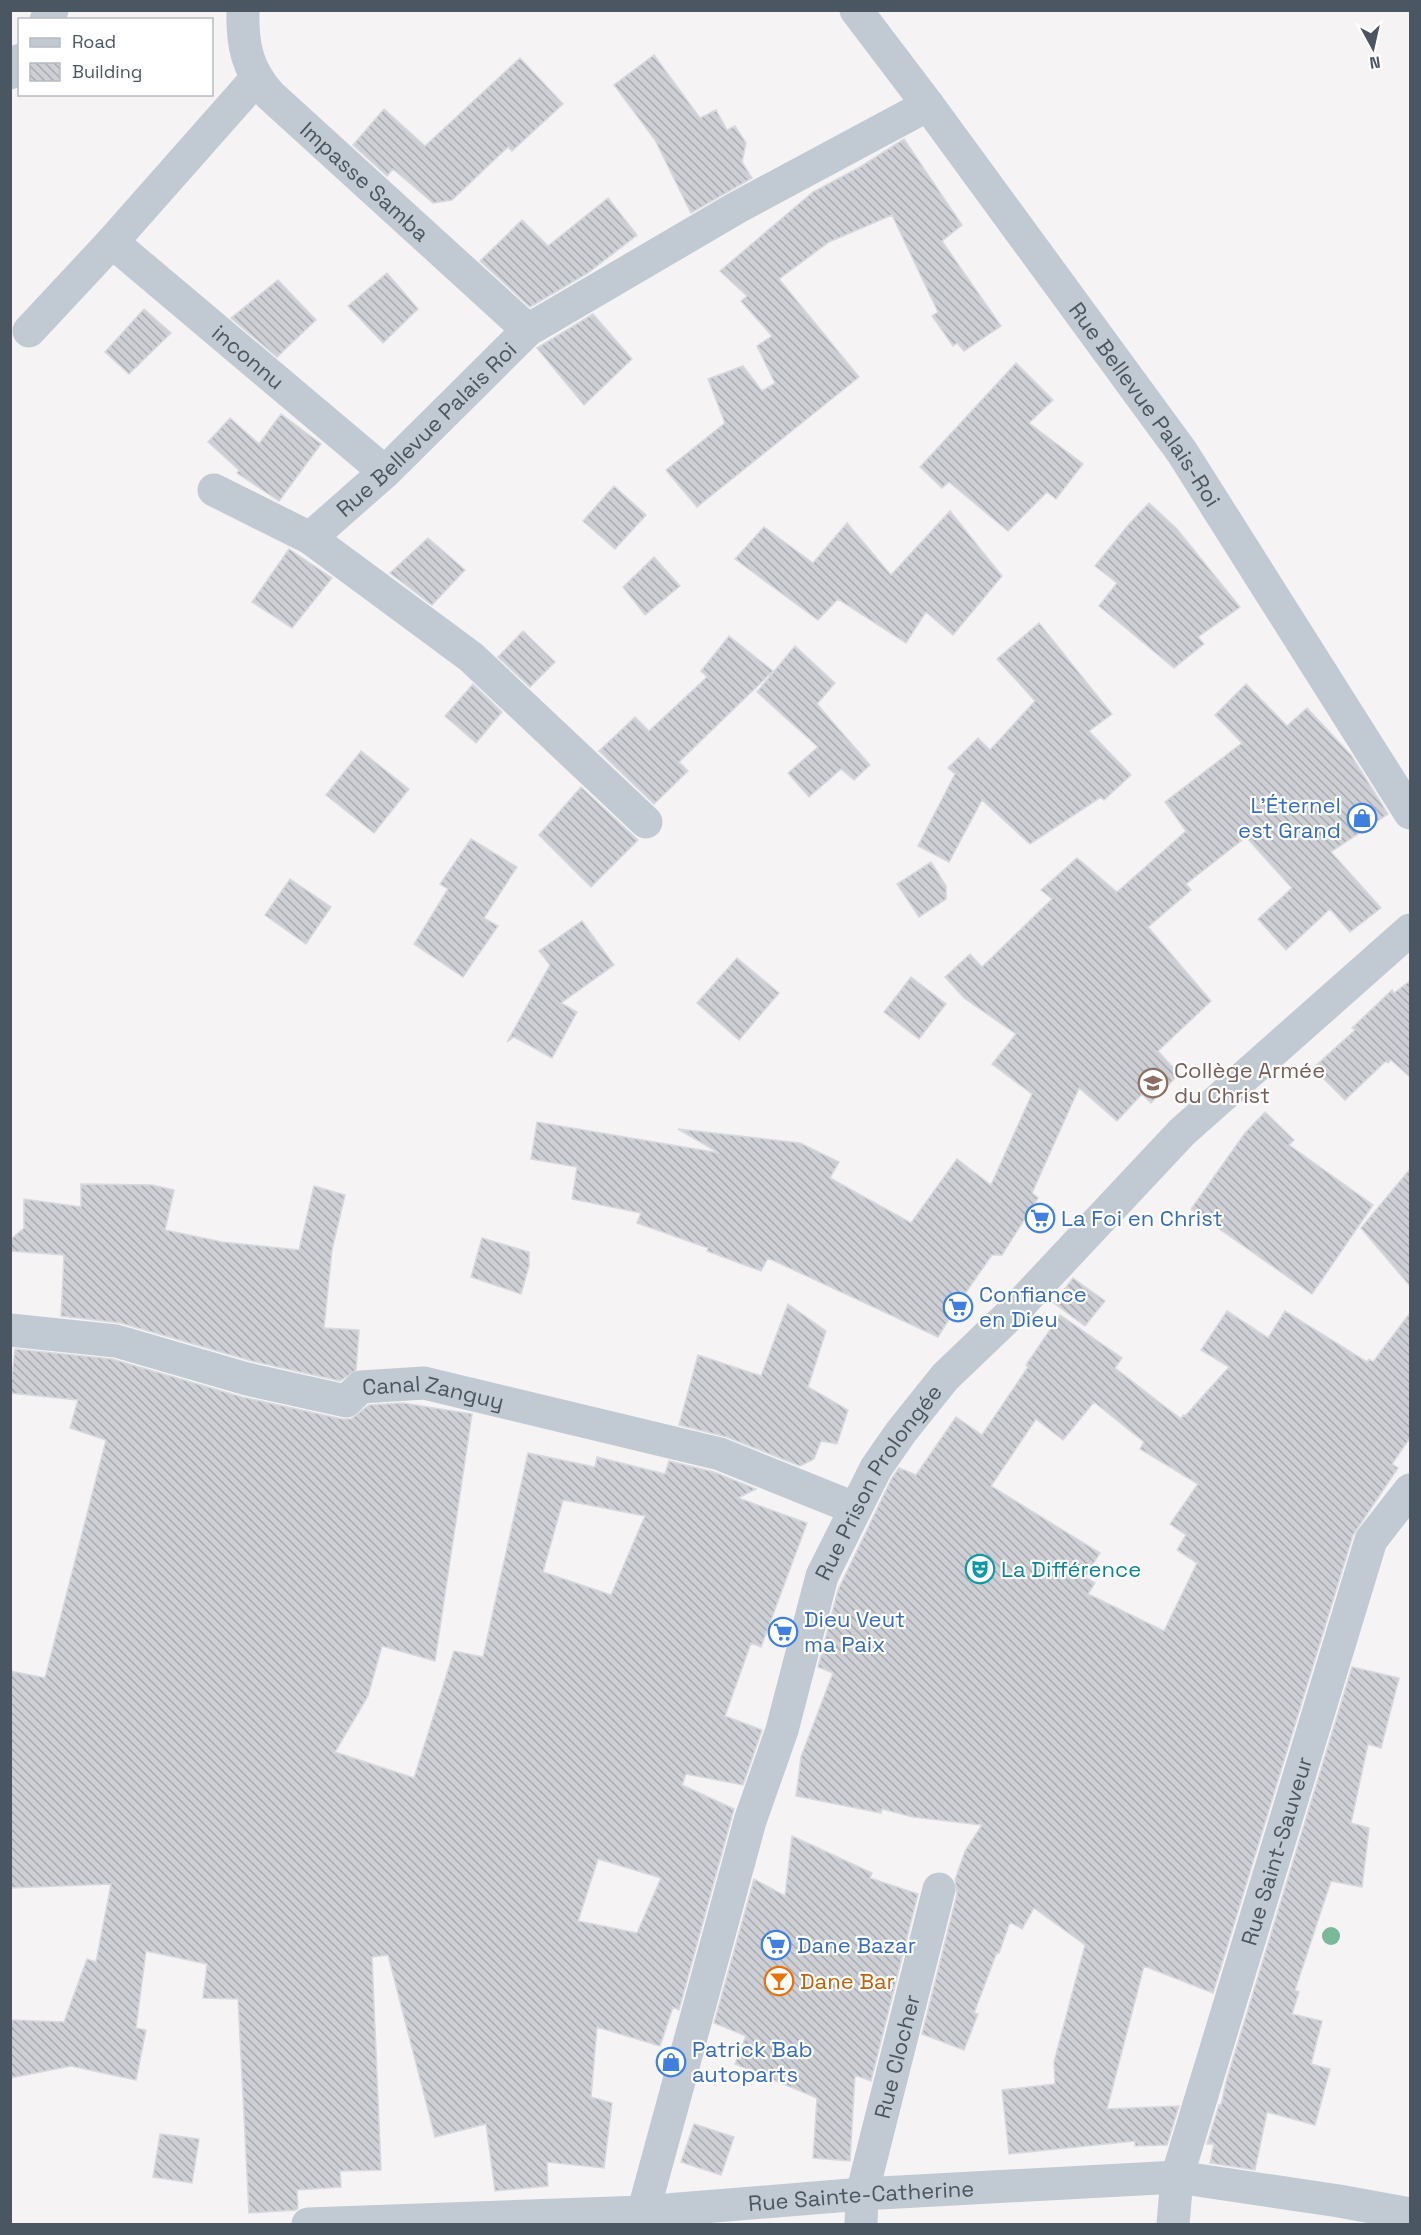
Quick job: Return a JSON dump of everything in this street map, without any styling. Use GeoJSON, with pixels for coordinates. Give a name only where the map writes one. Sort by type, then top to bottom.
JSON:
{"type":"FeatureCollection","features":[{"type":"Feature","properties":{"kind":"street","name":"Impasse Samba"},"geometry":{"type":"LineString","coordinates":[[243,10],[242,34],[248,58],[256,79],[270,95],[528,330]]}},
{"type":"Feature","properties":{"kind":"street","name":"Rue Bellevue Palais-Roi"},"geometry":{"type":"LineString","coordinates":[[856,10],[1182,452],[1410,813]]}},
{"type":"Feature","properties":{"kind":"street"},"geometry":{"type":"LineString","coordinates":[[29,331],[112,242],[256,79]]}},
{"type":"Feature","properties":{"kind":"street","name":"Rue Bellevue Palais Roi"},"geometry":{"type":"LineString","coordinates":[[310,538],[385,472],[528,330],[738,207],[928,105]]}},
{"type":"Feature","properties":{"kind":"street","name":"inconnu"},"geometry":{"type":"LineString","coordinates":[[112,242],[385,472]]}},
{"type":"Feature","properties":{"kind":"street"},"geometry":{"type":"LineString","coordinates":[[214,490],[310,538],[471,657],[646,822]]}},
{"type":"Feature","properties":{"kind":"street","name":"Rue Prison Prolongée"},"geometry":{"type":"LineString","coordinates":[[641,2218],[750,1821],[782,1730],[822,1576],[876,1468],[901,1432],[945,1377],[1017,1308],[1182,1132],[1410,930]]}},
{"type":"Feature","properties":{"kind":"street","name":"Canal Zanguy"},"geometry":{"type":"LineString","coordinates":[[10,1330],[116,1341],[247,1379],[346,1401],[361,1387],[424,1383],[720,1454],[854,1509]]}},
{"type":"Feature","properties":{"kind":"street","name":"Rue Saint-Sauveur"},"geometry":{"type":"LineString","coordinates":[[1173,2224],[1177,2177],[1371,1540],[1410,1490]]}},
{"type":"Feature","properties":{"kind":"street","name":"Rue Clocher"},"geometry":{"type":"LineString","coordinates":[[861,2209],[939,1889]]}},
{"type":"Feature","properties":{"kind":"street","name":"Rue Sainte-Catherine"},"geometry":{"type":"LineString","coordinates":[[308,2224],[641,2218],[861,2209],[1177,2177],[1339,2200],[1410,2214]]}},
{"type":"Feature","properties":{"kind":"building"},"geometry":{"type":"Polygon","coordinates":[[[654,55],[700,118],[716,110],[727,130],[735,126],[746,143],[742,162],[752,178],[691,213],[655,140],[614,85],[654,55]]]}},
{"type":"Feature","properties":{"kind":"building"},"geometry":{"type":"Polygon","coordinates":[[[520,58],[563,104],[512,151],[508,147],[452,200],[433,203],[393,169],[387,176],[353,145],[384,109],[425,146],[520,58]]]}},
{"type":"Feature","properties":{"kind":"building"},"geometry":{"type":"Polygon","coordinates":[[[904,139],[962,225],[942,241],[1001,326],[964,351],[957,343],[953,346],[932,316],[938,312],[892,215],[829,242],[779,279],[859,377],[697,507],[666,470],[725,423],[708,379],[743,366],[762,391],[775,383],[757,346],[772,336],[741,301],[747,296],[720,271],[813,192],[860,167],[904,139]]]}},
{"type":"Feature","properties":{"kind":"building"},"geometry":{"type":"Polygon","coordinates":[[[608,198],[637,235],[588,273],[530,307],[480,261],[522,220],[548,246],[608,198]]]}},
{"type":"Feature","properties":{"kind":"building"},"geometry":{"type":"Polygon","coordinates":[[[387,273],[418,309],[383,343],[348,306],[387,273]]]}},
{"type":"Feature","properties":{"kind":"building"},"geometry":{"type":"Polygon","coordinates":[[[278,280],[316,320],[277,357],[231,318],[278,280]]]}},
{"type":"Feature","properties":{"kind":"building"},"geometry":{"type":"Polygon","coordinates":[[[144,309],[171,333],[129,374],[105,352],[144,309]]]}},
{"type":"Feature","properties":{"kind":"building"},"geometry":{"type":"Polygon","coordinates":[[[593,314],[632,359],[584,405],[537,348],[593,314]]]}},
{"type":"Feature","properties":{"kind":"building"},"geometry":{"type":"Polygon","coordinates":[[[1016,363],[1053,400],[1029,423],[1083,464],[1056,499],[1047,492],[1008,531],[949,482],[942,488],[920,467],[1016,363]]]}},
{"type":"Feature","properties":{"kind":"building"},"geometry":{"type":"Polygon","coordinates":[[[281,414],[321,444],[279,501],[237,473],[239,470],[208,442],[230,418],[259,444],[281,414]]]}},
{"type":"Feature","properties":{"kind":"building"},"geometry":{"type":"Polygon","coordinates":[[[614,486],[646,515],[615,549],[583,521],[614,486]]]}},
{"type":"Feature","properties":{"kind":"building"},"geometry":{"type":"Polygon","coordinates":[[[1149,503],[1177,529],[1240,607],[1198,637],[1204,644],[1174,668],[1099,606],[1117,583],[1095,566],[1149,503]]]}},
{"type":"Feature","properties":{"kind":"building"},"geometry":{"type":"Polygon","coordinates":[[[950,511],[1002,576],[953,635],[926,612],[906,643],[838,599],[818,620],[735,559],[764,527],[813,563],[847,523],[891,575],[950,511]]]}},
{"type":"Feature","properties":{"kind":"building"},"geometry":{"type":"Polygon","coordinates":[[[428,538],[465,570],[432,605],[390,573],[428,538]]]}},
{"type":"Feature","properties":{"kind":"building"},"geometry":{"type":"Polygon","coordinates":[[[289,549],[332,578],[292,628],[252,602],[289,549]]]}},
{"type":"Feature","properties":{"kind":"building"},"geometry":{"type":"Polygon","coordinates":[[[654,557],[680,586],[645,615],[623,587],[654,557]]]}},
{"type":"Feature","properties":{"kind":"building"},"geometry":{"type":"Polygon","coordinates":[[[1039,623],[1112,714],[1089,731],[1131,775],[1104,800],[1101,797],[1030,844],[982,800],[949,862],[918,846],[955,774],[948,768],[978,738],[990,750],[1035,701],[997,659],[1039,623]]]}},
{"type":"Feature","properties":{"kind":"building"},"geometry":{"type":"Polygon","coordinates":[[[523,631],[555,662],[530,687],[498,657],[523,631]]]}},
{"type":"Feature","properties":{"kind":"building"},"geometry":{"type":"Polygon","coordinates":[[[729,636],[773,671],[679,762],[688,771],[654,804],[599,751],[635,717],[649,731],[707,677],[701,671],[729,636]]]}},
{"type":"Feature","properties":{"kind":"building"},"geometry":{"type":"Polygon","coordinates":[[[795,646],[835,683],[817,704],[870,765],[854,780],[841,769],[809,797],[788,773],[818,747],[757,692],[795,646]]]}},
{"type":"Feature","properties":{"kind":"building"},"geometry":{"type":"Polygon","coordinates":[[[473,684],[502,712],[476,743],[445,716],[473,684]]]}},
{"type":"Feature","properties":{"kind":"building"},"geometry":{"type":"Polygon","coordinates":[[[1246,684],[1287,726],[1307,708],[1351,755],[1388,814],[1331,852],[1381,908],[1350,932],[1330,909],[1286,950],[1258,919],[1292,888],[1246,837],[1186,884],[1191,890],[1148,927],[1211,1001],[1158,1051],[1179,1074],[1151,1103],[1142,1094],[1117,1121],[1079,1088],[1032,1193],[1038,1198],[1002,1255],[992,1255],[938,1337],[768,1258],[761,1271],[707,1251],[708,1248],[637,1223],[641,1213],[572,1199],[577,1167],[531,1159],[537,1122],[719,1153],[678,1129],[800,1143],[839,1162],[830,1178],[911,1223],[957,1159],[991,1185],[1032,1094],[992,1064],[1016,1034],[964,998],[945,977],[970,954],[982,967],[1052,899],[1041,890],[1077,858],[1117,892],[1186,831],[1165,802],[1242,743],[1215,715],[1246,684]]]}},
{"type":"Feature","properties":{"kind":"building"},"geometry":{"type":"Polygon","coordinates":[[[361,751],[409,789],[374,833],[326,795],[361,751]]]}},
{"type":"Feature","properties":{"kind":"building"},"geometry":{"type":"Polygon","coordinates":[[[581,787],[638,840],[591,887],[539,835],[581,787]]]}},
{"type":"Feature","properties":{"kind":"building"},"geometry":{"type":"Polygon","coordinates":[[[471,839],[517,867],[484,918],[498,926],[463,977],[414,944],[448,889],[440,884],[471,839]]]}},
{"type":"Feature","properties":{"kind":"building"},"geometry":{"type":"Polygon","coordinates":[[[931,862],[946,886],[946,899],[919,917],[897,884],[931,862]]]}},
{"type":"Feature","properties":{"kind":"building"},"geometry":{"type":"Polygon","coordinates":[[[290,879],[331,907],[306,944],[265,915],[290,879]]]}},
{"type":"Feature","properties":{"kind":"building"},"geometry":{"type":"Polygon","coordinates":[[[582,921],[614,965],[561,1003],[577,1012],[552,1058],[514,1037],[507,1042],[550,965],[539,951],[582,921]]]}},
{"type":"Feature","properties":{"kind":"building"},"geometry":{"type":"Polygon","coordinates":[[[737,958],[779,993],[739,1040],[697,1003],[737,958]]]}},
{"type":"Feature","properties":{"kind":"building"},"geometry":{"type":"Polygon","coordinates":[[[911,977],[946,1004],[919,1039],[884,1012],[911,977]]]}},
{"type":"Feature","properties":{"kind":"building"},"geometry":{"type":"Polygon","coordinates":[[[1410,981],[1410,1077],[1391,1060],[1388,1063],[1386,1061],[1345,1100],[1313,1068],[1355,1030],[1352,1028],[1392,990],[1394,993],[1410,981]]]}},
{"type":"Feature","properties":{"kind":"building"},"geometry":{"type":"Polygon","coordinates":[[[1265,1112],[1294,1140],[1289,1145],[1373,1205],[1312,1294],[1191,1209],[1245,1133],[1265,1112]]]}},
{"type":"Feature","properties":{"kind":"building"},"geometry":{"type":"Polygon","coordinates":[[[1410,1169],[1410,1286],[1361,1228],[1410,1169]]]}},
{"type":"Feature","properties":{"kind":"building"},"geometry":{"type":"Polygon","coordinates":[[[81,1184],[152,1185],[174,1190],[165,1230],[222,1242],[299,1250],[314,1186],[345,1195],[332,1250],[324,1328],[359,1330],[356,1370],[340,1381],[252,1361],[121,1323],[61,1316],[64,1255],[10,1251],[10,1240],[24,1228],[24,1199],[81,1207],[81,1184]]]}},
{"type":"Feature","properties":{"kind":"building"},"geometry":{"type":"Polygon","coordinates":[[[482,1238],[529,1252],[529,1266],[521,1294],[471,1277],[482,1238]]]}},
{"type":"Feature","properties":{"kind":"building"},"geometry":{"type":"Polygon","coordinates":[[[1073,1278],[1105,1301],[1085,1326],[1054,1303],[1073,1278]]]}},
{"type":"Feature","properties":{"kind":"building"},"geometry":{"type":"Polygon","coordinates":[[[788,1304],[826,1331],[808,1387],[848,1410],[837,1444],[821,1441],[814,1459],[800,1466],[727,1437],[679,1425],[698,1355],[761,1376],[788,1304]]]}},
{"type":"Feature","properties":{"kind":"building"},"geometry":{"type":"Polygon","coordinates":[[[1227,1311],[1268,1338],[1285,1311],[1367,1362],[1369,1359],[1373,1362],[1410,1313],[1410,1438],[1392,1464],[1398,1468],[1353,1535],[1213,1993],[1144,1966],[1107,2109],[1179,2106],[1167,2145],[1135,2146],[1135,2141],[1009,2154],[1002,2090],[1055,2084],[1054,2062],[1085,1945],[1034,1908],[1022,1929],[1010,1922],[974,2013],[978,2014],[964,2050],[922,2034],[957,1894],[955,1880],[965,1851],[982,1825],[913,1817],[882,1809],[881,1813],[796,1796],[801,1757],[833,1673],[818,1667],[838,1590],[892,1478],[899,1468],[916,1475],[956,1417],[982,1435],[1060,1315],[1122,1358],[1115,1368],[1181,1419],[1229,1367],[1201,1350],[1227,1311]],[[1094,1402],[1063,1440],[1036,1419],[991,1486],[1100,1553],[1085,1577],[1095,1583],[1088,1594],[1164,1631],[1197,1563],[1177,1550],[1186,1535],[1170,1524],[1198,1484],[1140,1449],[1144,1442],[1094,1402]]]}},
{"type":"Feature","properties":{"kind":"building"},"geometry":{"type":"Polygon","coordinates":[[[15,1349],[112,1359],[242,1397],[342,1419],[351,1419],[369,1405],[403,1403],[472,1414],[435,1661],[382,1646],[368,1696],[335,1752],[414,1778],[454,1651],[483,1657],[528,1453],[595,1467],[597,1457],[665,1474],[669,1461],[714,1472],[756,1489],[738,1498],[807,1523],[761,1647],[751,1643],[725,1716],[762,1730],[743,1785],[686,1774],[682,1785],[734,1809],[679,2010],[673,2007],[660,2046],[597,2027],[591,2097],[612,2103],[604,2168],[547,2162],[548,2186],[495,2191],[486,2124],[435,2137],[388,1955],[372,1957],[381,2170],[340,2171],[341,2187],[297,2190],[298,2208],[296,2210],[249,2213],[238,1999],[203,1998],[207,1964],[146,1951],[136,2028],[146,2030],[136,2080],[71,2066],[10,2078],[10,2020],[64,2022],[87,1959],[96,1962],[111,1884],[10,1888],[10,1671],[45,1678],[106,1440],[70,1428],[78,1400],[10,1393],[15,1349]],[[563,1500],[543,1572],[611,1595],[645,1516],[563,1500]],[[598,1859],[578,1921],[637,1933],[661,1878],[598,1859]]]}},
{"type":"Feature","properties":{"kind":"building"},"geometry":{"type":"Polygon","coordinates":[[[1352,1667],[1399,1678],[1381,1748],[1368,1744],[1351,1823],[1369,1828],[1362,1887],[1331,1881],[1295,1990],[1299,1992],[1292,2014],[1322,2021],[1311,2064],[1330,2069],[1315,2125],[1267,2112],[1255,2170],[1210,2163],[1214,2144],[1207,2144],[1219,2105],[1221,2105],[1226,2082],[1352,1667]]]}},
{"type":"Feature","properties":{"kind":"building"},"geometry":{"type":"Polygon","coordinates":[[[792,1836],[872,1873],[870,1878],[918,1894],[871,2081],[855,2075],[850,2161],[813,2158],[817,2098],[735,2064],[746,2036],[714,2023],[754,1879],[785,1896],[792,1836]]]}},
{"type":"Feature","properties":{"kind":"building"},"geometry":{"type":"Polygon","coordinates":[[[694,2124],[734,2137],[721,2175],[681,2162],[694,2124]]]}},
{"type":"Feature","properties":{"kind":"building"},"geometry":{"type":"Polygon","coordinates":[[[160,2134],[199,2139],[192,2183],[153,2177],[160,2134]]]}},
{"type":"Feature","properties":{"kind":"place","name":"L'Éternel est Grand"},"geometry":{"type":"Point","coordinates":[1362,818]}},
{"type":"Feature","properties":{"kind":"place","name":"Collège Armée du Christ"},"geometry":{"type":"Point","coordinates":[1153,1083]}},
{"type":"Feature","properties":{"kind":"place","name":"La Foi en Christ"},"geometry":{"type":"Point","coordinates":[1040,1218]}},
{"type":"Feature","properties":{"kind":"place","name":"Confiance en Dieu"},"geometry":{"type":"Point","coordinates":[958,1307]}},
{"type":"Feature","properties":{"kind":"place","name":"La Différence"},"geometry":{"type":"Point","coordinates":[980,1569]}},
{"type":"Feature","properties":{"kind":"place","name":"Dieu Veut ma Paix"},"geometry":{"type":"Point","coordinates":[783,1632]}},
{"type":"Feature","properties":{"kind":"place","name":"Dane Bazar"},"geometry":{"type":"Point","coordinates":[776,1945]}},
{"type":"Feature","properties":{"kind":"place","name":"Dane Bar"},"geometry":{"type":"Point","coordinates":[779,1981]}},
{"type":"Feature","properties":{"kind":"place","name":"Patrick Bab autoparts"},"geometry":{"type":"Point","coordinates":[671,2062]}}]}
